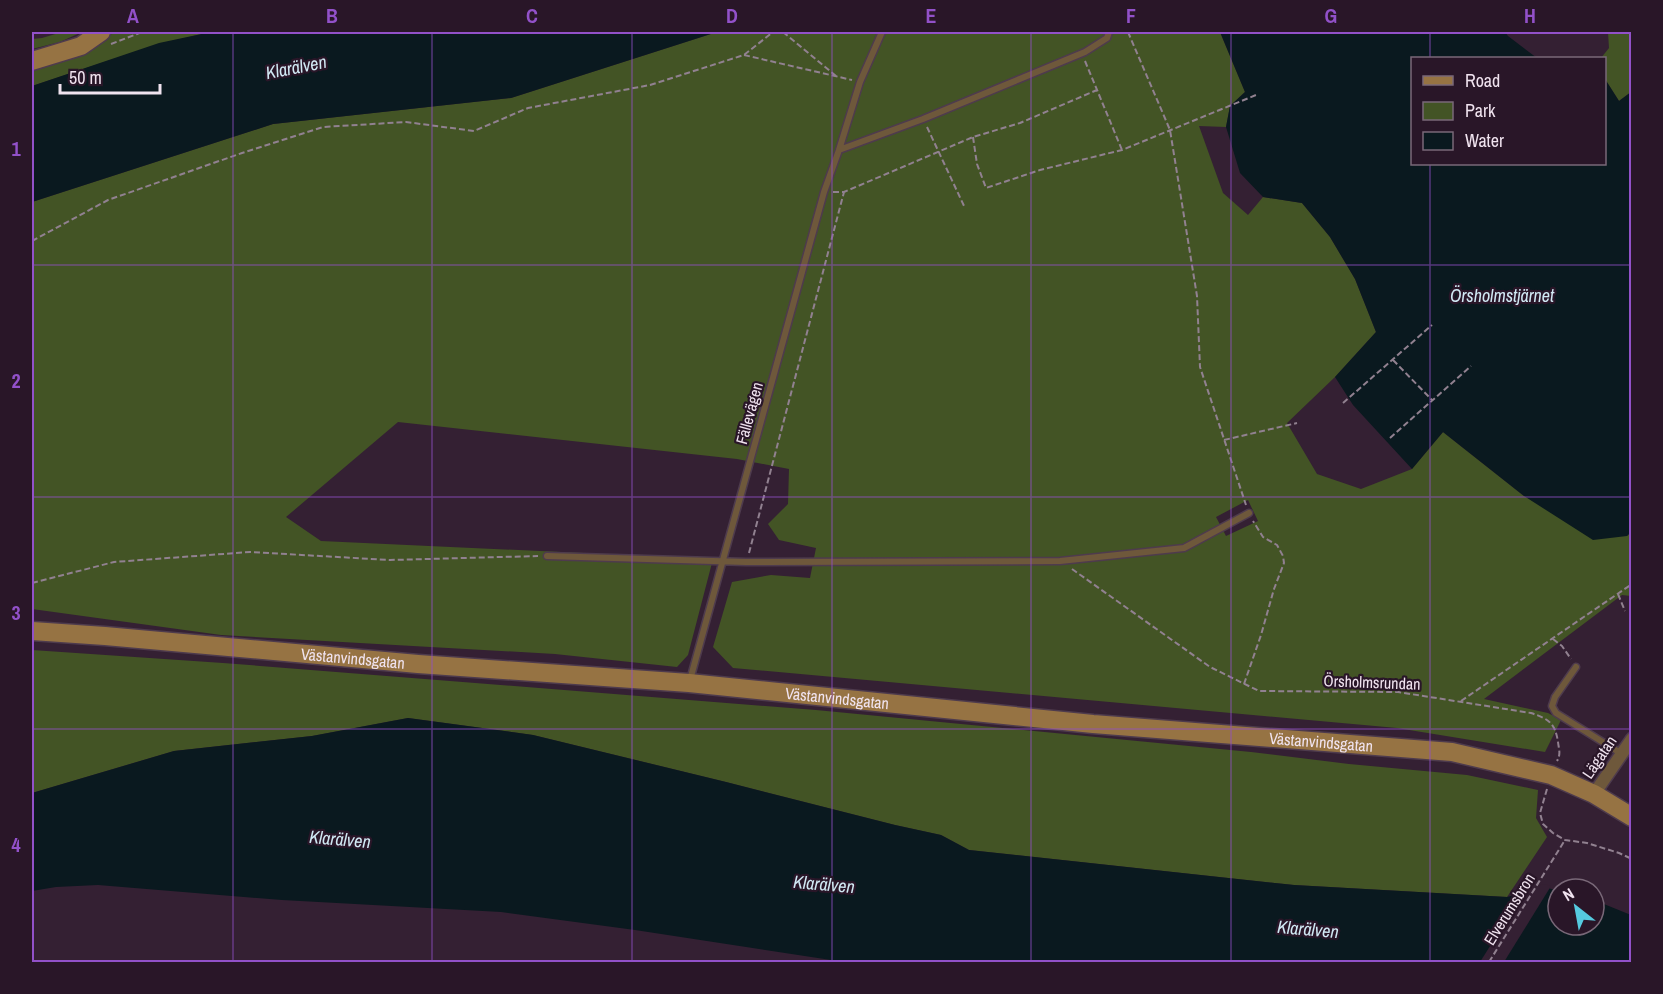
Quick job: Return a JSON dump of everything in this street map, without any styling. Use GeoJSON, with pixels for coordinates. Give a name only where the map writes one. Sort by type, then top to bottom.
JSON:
{"type":"FeatureCollection","features":[{"type":"Feature","properties":{"kind":"street"},"geometry":{"type":"LineString","coordinates":[[32,61],[81,46],[101,32]]}},
{"type":"Feature","properties":{"kind":"street","name":"Västanvindsgatan"},"geometry":{"type":"LineString","coordinates":[[32,632],[105,636],[418,664],[689,683],[1093,724],[1452,752],[1551,775],[1594,794],[1632,817]]}},
{"type":"Feature","properties":{"kind":"street","name":"Lägatan"},"geometry":{"type":"LineString","coordinates":[[1594,794],[1632,739]]}},
{"type":"Feature","properties":{"kind":"lane","name":"Fällevägen"},"geometry":{"type":"LineString","coordinates":[[689,683],[824,192],[860,82],[882,32]]}},
{"type":"Feature","properties":{"kind":"lane"},"geometry":{"type":"LineString","coordinates":[[839,150],[923,119],[1082,53],[1107,38],[1109,32]]}},
{"type":"Feature","properties":{"kind":"lane"},"geometry":{"type":"LineString","coordinates":[[548,556],[746,562],[1060,561],[1184,548],[1249,513]]}},
{"type":"Feature","properties":{"kind":"lane"},"geometry":{"type":"LineString","coordinates":[[1576,668],[1555,697],[1552,706],[1556,714],[1622,754]]}},
{"type":"Feature","properties":{"kind":"path"},"geometry":{"type":"LineString","coordinates":[[32,241],[108,200],[323,127],[406,122],[474,130],[528,108],[650,85],[744,54],[773,32]]}},
{"type":"Feature","properties":{"kind":"path"},"geometry":{"type":"LineString","coordinates":[[783,32],[837,76]]}},
{"type":"Feature","properties":{"kind":"path"},"geometry":{"type":"LineString","coordinates":[[1128,32],[1170,130],[1197,296],[1200,367],[1249,513],[1263,537],[1277,545],[1283,556],[1284,564],[1245,684]]}},
{"type":"Feature","properties":{"kind":"path"},"geometry":{"type":"LineString","coordinates":[[1082,53],[1122,150]]}},
{"type":"Feature","properties":{"kind":"path"},"geometry":{"type":"LineString","coordinates":[[744,54],[860,82]]}},
{"type":"Feature","properties":{"kind":"path"},"geometry":{"type":"LineString","coordinates":[[824,192],[844,192],[973,137],[1020,123],[1097,90]]}},
{"type":"Feature","properties":{"kind":"path"},"geometry":{"type":"LineString","coordinates":[[973,137],[977,164],[986,188],[1040,170],[1122,150],[1256,95]]}},
{"type":"Feature","properties":{"kind":"path"},"geometry":{"type":"LineString","coordinates":[[923,119],[965,208]]}},
{"type":"Feature","properties":{"kind":"path"},"geometry":{"type":"LineString","coordinates":[[746,562],[844,192]]}},
{"type":"Feature","properties":{"kind":"path"},"geometry":{"type":"LineString","coordinates":[[1343,403],[1432,325]]}},
{"type":"Feature","properties":{"kind":"path"},"geometry":{"type":"LineString","coordinates":[[1393,360],[1432,400]]}},
{"type":"Feature","properties":{"kind":"path"},"geometry":{"type":"LineString","coordinates":[[1390,438],[1471,366]]}},
{"type":"Feature","properties":{"kind":"path"},"geometry":{"type":"LineString","coordinates":[[1224,440],[1297,423]]}},
{"type":"Feature","properties":{"kind":"path"},"geometry":{"type":"LineString","coordinates":[[32,583],[114,562],[250,552],[390,560],[548,556]]}},
{"type":"Feature","properties":{"kind":"path","name":"Örsholmsrundan"},"geometry":{"type":"LineString","coordinates":[[1060,561],[1210,667],[1259,692],[1398,692],[1531,713],[1543,717],[1556,729],[1560,755],[1551,775],[1540,813],[1543,824],[1565,840],[1587,843],[1619,853],[1632,860]]}},
{"type":"Feature","properties":{"kind":"path"},"geometry":{"type":"LineString","coordinates":[[1461,701],[1632,584]]}},
{"type":"Feature","properties":{"kind":"path"},"geometry":{"type":"LineString","coordinates":[[1618,594],[1625,611]]}},
{"type":"Feature","properties":{"kind":"path"},"geometry":{"type":"LineString","coordinates":[[1553,639],[1562,646],[1576,668]]}},
{"type":"Feature","properties":{"kind":"path","name":"Elverumsbron"},"geometry":{"type":"LineString","coordinates":[[1489,963],[1565,840]]}},
{"type":"Feature","properties":{"kind":"green space"},"geometry":{"type":"Polygon","coordinates":[[[62,32],[82,32],[60,42],[32,49],[32,39],[62,32]]]}},
{"type":"Feature","properties":{"kind":"green space"},"geometry":{"type":"Polygon","coordinates":[[[115,32],[211,32],[159,44],[32,86],[32,71],[73,56],[115,32]]]}},
{"type":"Feature","properties":{"kind":"green space"},"geometry":{"type":"Polygon","coordinates":[[[717,32],[1220,32],[1245,92],[1230,106],[1226,127],[1199,126],[1223,193],[1248,215],[1263,197],[1302,203],[1330,237],[1355,279],[1376,332],[1335,377],[1287,423],[1317,474],[1361,489],[1412,469],[1443,432],[1524,496],[1627,536],[1631,531],[1631,596],[1622,595],[1484,699],[1548,713],[1561,720],[1545,752],[1397,728],[733,668],[713,647],[732,582],[771,575],[810,578],[816,548],[779,540],[768,524],[788,504],[789,469],[737,459],[398,422],[286,517],[321,541],[713,559],[688,655],[677,667],[555,654],[221,635],[32,609],[32,202],[273,124],[511,98],[717,32]],[[1248,500],[1216,517],[1226,536],[1258,521],[1248,500]]]}},
{"type":"Feature","properties":{"kind":"green space"},"geometry":{"type":"Polygon","coordinates":[[[1608,32],[1631,32],[1631,92],[1619,101],[1606,81],[1606,57],[1602,57],[1609,48],[1608,32]]]}},
{"type":"Feature","properties":{"kind":"green space"},"geometry":{"type":"Polygon","coordinates":[[[32,650],[816,710],[1467,775],[1538,790],[1536,818],[1547,837],[1507,897],[1294,885],[969,850],[941,835],[533,735],[408,718],[312,736],[174,751],[32,793],[32,650]]]}},
{"type":"Feature","properties":{"kind":"water","name":"Klarälven"},"geometry":{"type":"Polygon","coordinates":[[[211,32],[717,32],[511,98],[273,124],[32,202],[32,86],[159,43],[211,32]]]}},
{"type":"Feature","properties":{"kind":"water","name":"Örsholmstjärnet"},"geometry":{"type":"Polygon","coordinates":[[[1220,32],[1505,32],[1536,57],[1411,57],[1411,165],[1606,165],[1606,81],[1619,101],[1631,92],[1632,531],[1627,536],[1593,540],[1524,496],[1443,432],[1412,469],[1353,405],[1335,377],[1376,332],[1355,279],[1330,237],[1302,203],[1263,197],[1240,173],[1226,127],[1230,106],[1245,92],[1220,32]]]}},
{"type":"Feature","properties":{"kind":"water","name":"Klarälven"},"geometry":{"type":"Polygon","coordinates":[[[408,718],[533,735],[941,835],[969,850],[1294,885],[1507,897],[1545,887],[1546,937],[1606,937],[1606,905],[1631,915],[1632,962],[844,962],[501,912],[282,900],[98,885],[56,887],[32,891],[32,793],[174,751],[312,736],[408,718]]]}},
{"type":"Feature","properties":{"kind":"pier"},"geometry":{"type":"Polygon","coordinates":[[[1544,884],[1546,885],[1546,894],[1504,962],[1480,962],[1526,889],[1544,884]]]}}]}
